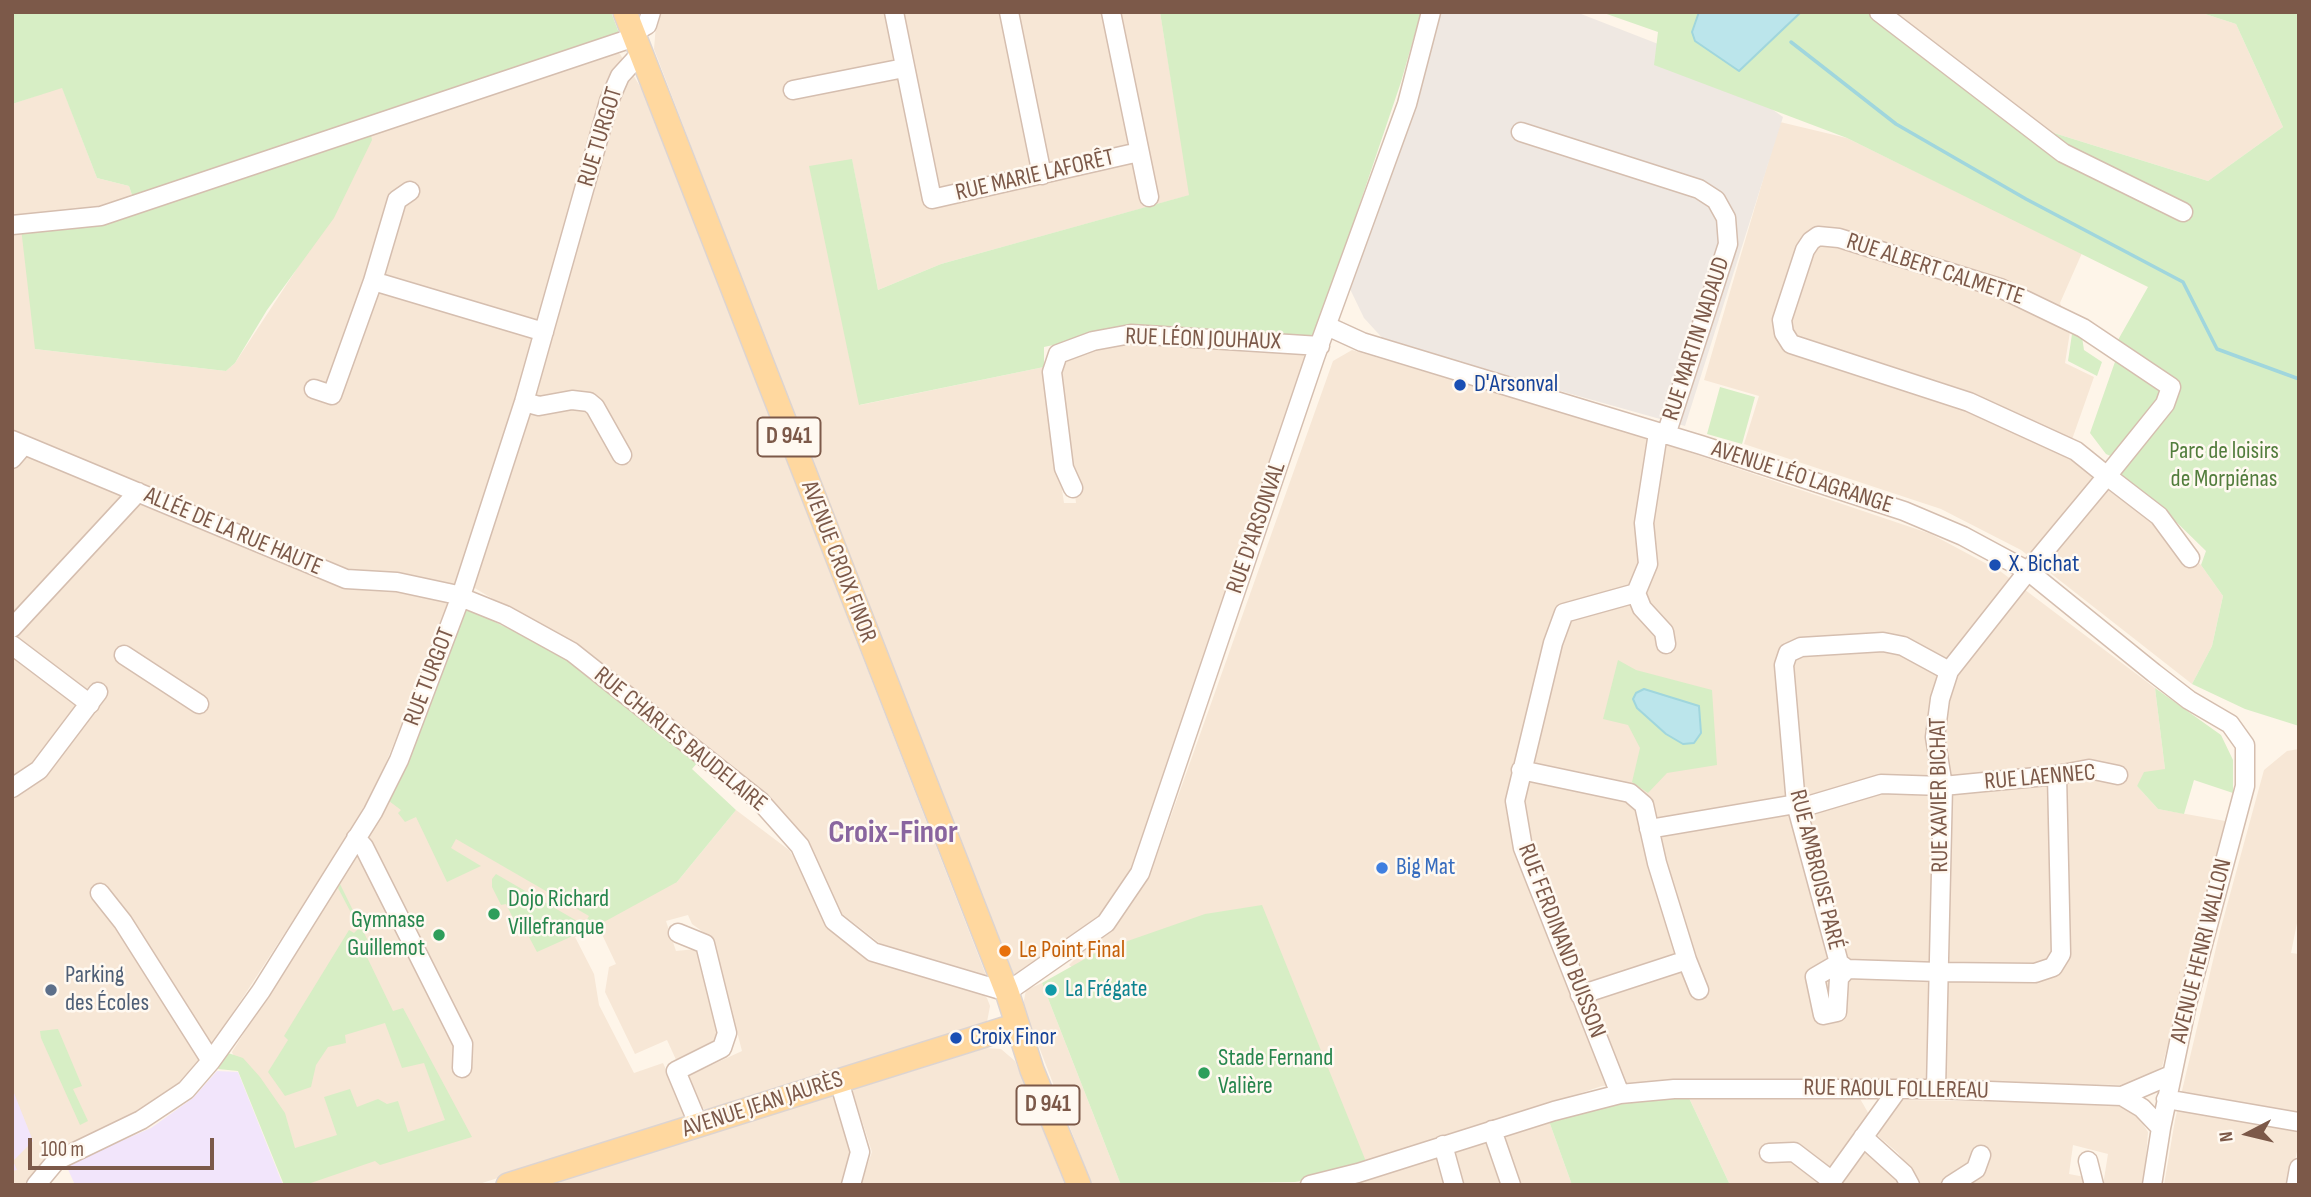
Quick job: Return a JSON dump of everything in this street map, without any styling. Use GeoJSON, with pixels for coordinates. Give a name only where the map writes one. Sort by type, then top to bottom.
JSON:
{"type":"FeatureCollection","features":[{"type":"Feature","properties":{"kind":"main road","name":"AVENUE CROIX FINOR"},"geometry":{"type":"LineString","coordinates":[[633,34],[1007,992]]}},
{"type":"Feature","properties":{"kind":"main road","name":"D 941"},"geometry":{"type":"LineString","coordinates":[[1007,992],[1032,1070],[1079,1185]]}},
{"type":"Feature","properties":{"kind":"main road","name":"AVENUE JEAN JAURÈS"},"geometry":{"type":"LineString","coordinates":[[508,1185],[1017,1025]]}},
{"type":"Feature","properties":{"kind":"street","name":"RUE TURGOT"},"geometry":{"type":"LineString","coordinates":[[36,1185],[56,1161],[141,1121],[186,1090],[211,1061],[261,990],[373,813],[399,760],[461,596],[524,402],[609,101],[633,34],[647,25],[651,12]]}},
{"type":"Feature","properties":{"kind":"street"},"geometry":{"type":"LineString","coordinates":[[793,90],[904,68],[894,12]]}},
{"type":"Feature","properties":{"kind":"street"},"geometry":{"type":"LineString","coordinates":[[1009,12],[1042,175]]}},
{"type":"Feature","properties":{"kind":"street"},"geometry":{"type":"LineString","coordinates":[[1111,12],[1149,197]]}},
{"type":"Feature","properties":{"kind":"street","name":"RUE D'ARSONVAL"},"geometry":{"type":"LineString","coordinates":[[1007,992],[1106,923],[1140,873],[1320,346],[1407,104],[1431,12]]}},
{"type":"Feature","properties":{"kind":"street"},"geometry":{"type":"LineString","coordinates":[[1879,12],[2063,153],[2183,212]]}},
{"type":"Feature","properties":{"kind":"street"},"geometry":{"type":"LineString","coordinates":[[12,225],[101,216],[633,34]]}},
{"type":"Feature","properties":{"kind":"street","name":"RUE MARIE LAFORÊT"},"geometry":{"type":"LineString","coordinates":[[904,68],[932,199],[1139,152]]}},
{"type":"Feature","properties":{"kind":"street","name":"RUE MARTIN NADAUD"},"geometry":{"type":"LineString","coordinates":[[1521,132],[1699,189],[1716,200],[1726,218],[1728,244],[1662,434]]}},
{"type":"Feature","properties":{"kind":"street"},"geometry":{"type":"LineString","coordinates":[[314,388],[332,395],[373,281],[397,200],[410,191]]}},
{"type":"Feature","properties":{"kind":"street","name":"RUE ALBERT CALMETTE"},"geometry":{"type":"LineString","coordinates":[[2107,476],[2165,404],[2171,387],[2083,328],[2000,288],[1839,237],[1818,236],[1811,241],[1805,250],[1782,320],[1784,332],[1791,344],[1969,402],[2016,421],[2076,451],[2107,476],[2159,516],[2190,558]]}},
{"type":"Feature","properties":{"kind":"street"},"geometry":{"type":"LineString","coordinates":[[373,281],[544,331]]}},
{"type":"Feature","properties":{"kind":"street","name":"AVENUE LÉO LAGRANGE"},"geometry":{"type":"LineString","coordinates":[[1328,326],[1362,342],[1904,511],[1963,536],[2028,571],[2189,700],[2230,724]]}},
{"type":"Feature","properties":{"kind":"street","name":"RUE LÉON JOUHAUX"},"geometry":{"type":"LineString","coordinates":[[1073,488],[1064,468],[1052,372],[1058,354],[1093,341],[1131,334],[1320,346]]}},
{"type":"Feature","properties":{"kind":"street"},"geometry":{"type":"LineString","coordinates":[[524,402],[539,406],[572,400],[589,402],[595,407],[622,455]]}},
{"type":"Feature","properties":{"kind":"street"},"geometry":{"type":"LineString","coordinates":[[1662,434],[1644,523],[1648,564],[1636,593],[1642,608],[1664,632],[1666,644]]}},
{"type":"Feature","properties":{"kind":"street"},"geometry":{"type":"LineString","coordinates":[[12,459],[18,442]]}},
{"type":"Feature","properties":{"kind":"street","name":"ALLÉE DE LA RUE HAUTE"},"geometry":{"type":"LineString","coordinates":[[18,442],[346,579],[397,582],[461,596]]}},
{"type":"Feature","properties":{"kind":"street","name":"RUE XAVIER BICHAT"},"geometry":{"type":"LineString","coordinates":[[1936,1089],[1944,786],[1935,737],[1940,699],[1949,671],[2107,476]]}},
{"type":"Feature","properties":{"kind":"street"},"geometry":{"type":"LineString","coordinates":[[12,628],[138,492]]}},
{"type":"Feature","properties":{"kind":"street","name":"RUE FERDINAND BUISSON"},"geometry":{"type":"LineString","coordinates":[[1620,1094],[1523,848],[1515,801],[1553,643],[1564,613],[1636,593]]}},
{"type":"Feature","properties":{"kind":"street","name":"RUE CHARLES BAUDELAIRE"},"geometry":{"type":"LineString","coordinates":[[461,596],[505,615],[572,653],[760,801],[800,846],[834,922],[873,952],[1007,992]]}},
{"type":"Feature","properties":{"kind":"street","name":"RUE AMBROISE PARÉ"},"geometry":{"type":"LineString","coordinates":[[1949,671],[1903,646],[1883,642],[1801,647],[1788,653],[1784,665],[1797,807],[1843,966],[1940,972],[2035,973],[2053,967],[2061,954],[2057,775]]}},
{"type":"Feature","properties":{"kind":"street"},"geometry":{"type":"LineString","coordinates":[[12,645],[94,698],[39,769],[12,789]]}},
{"type":"Feature","properties":{"kind":"street"},"geometry":{"type":"LineString","coordinates":[[124,655],[199,704]]}},
{"type":"Feature","properties":{"kind":"street","name":"AVENUE HENRI WALLON"},"geometry":{"type":"LineString","coordinates":[[2152,1185],[2171,1075],[2245,786],[2245,745],[2230,724]]}},
{"type":"Feature","properties":{"kind":"street","name":"RUE LAENNEC"},"geometry":{"type":"LineString","coordinates":[[1649,829],[1797,807],[1881,784],[1944,786],[2057,775],[2089,769],[2118,775]]}},
{"type":"Feature","properties":{"kind":"street"},"geometry":{"type":"LineString","coordinates":[[1521,770],[1630,793],[1644,805],[1687,960],[1699,990]]}},
{"type":"Feature","properties":{"kind":"street"},"geometry":{"type":"LineString","coordinates":[[355,838],[364,847],[463,1044],[462,1068]]}},
{"type":"Feature","properties":{"kind":"street"},"geometry":{"type":"LineString","coordinates":[[100,893],[123,922],[211,1061]]}},
{"type":"Feature","properties":{"kind":"street"},"geometry":{"type":"LineString","coordinates":[[678,933],[705,944],[727,1033],[722,1048],[676,1071],[699,1126]]}},
{"type":"Feature","properties":{"kind":"street"},"geometry":{"type":"LineString","coordinates":[[1580,995],[1687,960]]}},
{"type":"Feature","properties":{"kind":"street"},"geometry":{"type":"LineString","coordinates":[[2122,1096],[2171,1075]]}},
{"type":"Feature","properties":{"kind":"street"},"geometry":{"type":"LineString","coordinates":[[839,1081],[860,1152],[851,1185]]}},
{"type":"Feature","properties":{"kind":"street"},"geometry":{"type":"LineString","coordinates":[[1862,1088],[1874,1105],[1874,1121]]}},
{"type":"Feature","properties":{"kind":"street","name":"RUE RAOUL FOLLEREAU"},"geometry":{"type":"LineString","coordinates":[[1310,1185],[1334,1182],[1443,1145],[1620,1094],[1674,1089],[1862,1088],[2122,1096]]}},
{"type":"Feature","properties":{"kind":"street"},"geometry":{"type":"LineString","coordinates":[[1769,1153],[1794,1153],[1831,1183],[1898,1089]]}},
{"type":"Feature","properties":{"kind":"street"},"geometry":{"type":"LineString","coordinates":[[2122,1096],[2142,1108],[2161,1128]]}},
{"type":"Feature","properties":{"kind":"street"},"geometry":{"type":"LineString","coordinates":[[2166,1099],[2299,1122]]}},
{"type":"Feature","properties":{"kind":"street"},"geometry":{"type":"LineString","coordinates":[[1492,1130],[1511,1185]]}},
{"type":"Feature","properties":{"kind":"street"},"geometry":{"type":"LineString","coordinates":[[1863,1137],[1904,1174],[1910,1185]]}},
{"type":"Feature","properties":{"kind":"street"},"geometry":{"type":"LineString","coordinates":[[1443,1145],[1454,1185]]}},
{"type":"Feature","properties":{"kind":"street"},"geometry":{"type":"LineString","coordinates":[[1951,1185],[1976,1169],[1981,1154]]}},
{"type":"Feature","properties":{"kind":"street"},"geometry":{"type":"LineString","coordinates":[[2088,1161],[2094,1185]]}},
{"type":"Feature","properties":{"kind":"street"},"geometry":{"type":"LineString","coordinates":[[2296,1185],[2299,1168]]}},
{"type":"Feature","properties":{"kind":"shaded area"},"geometry":{"type":"Polygon","coordinates":[[[657,12],[1160,12],[1190,195],[941,264],[878,290],[852,160],[860,405],[1044,367],[1064,503],[1076,503],[1060,373],[1066,358],[1137,337],[1313,352],[1135,869],[1100,920],[1014,975],[908,715],[654,49],[657,12]]]}},
{"type":"Feature","properties":{"kind":"shaded area"},"geometry":{"type":"Polygon","coordinates":[[[1438,12],[1576,12],[1707,63],[1783,117],[1685,426],[1386,342],[1364,318],[1350,289],[1438,12]]]}},
{"type":"Feature","properties":{"kind":"shaded area"},"geometry":{"type":"Polygon","coordinates":[[[1867,12],[2199,12],[2236,24],[2283,127],[2208,181],[2041,129],[1867,12]]]}},
{"type":"Feature","properties":{"kind":"shaded area"},"geometry":{"type":"Polygon","coordinates":[[[611,51],[620,54],[643,91],[986,975],[977,977],[886,948],[841,913],[795,827],[768,796],[573,647],[473,587],[468,597],[448,610],[370,802],[210,1048],[179,1087],[28,1185],[12,1185],[12,104],[62,87],[97,178],[129,186],[134,201],[35,349],[226,371],[235,363],[300,264],[370,131],[611,51]]]}},
{"type":"Feature","properties":{"kind":"shaded area"},"geometry":{"type":"Polygon","coordinates":[[[1780,122],[1847,138],[2082,253],[2060,303],[2070,332],[2065,363],[2094,377],[2069,448],[2201,565],[2223,596],[2212,646],[2192,684],[2021,550],[1941,509],[1744,444],[1759,396],[1704,380],[1780,122]]]}},
{"type":"Feature","properties":{"kind":"shaded area"},"geometry":{"type":"Polygon","coordinates":[[[1352,350],[1644,437],[1931,534],[2000,571],[2155,688],[2165,769],[2137,786],[2158,809],[2225,821],[2162,1067],[2127,1085],[1674,1081],[1602,1086],[1367,1164],[1069,965],[1126,908],[1156,858],[1333,361],[1352,350]]]}},
{"type":"Feature","properties":{"kind":"shaded area"},"geometry":{"type":"Polygon","coordinates":[[[2299,749],[2299,913],[2291,953],[2299,954],[2299,1142],[2290,1185],[2164,1185],[2175,1120],[2220,931],[2264,770],[2287,751],[2299,749]]]}},
{"type":"Feature","properties":{"kind":"shaded area"},"geometry":{"type":"Polygon","coordinates":[[[391,798],[677,882],[736,810],[789,850],[843,935],[979,991],[987,998],[990,1006],[987,1022],[979,1029],[709,1112],[699,1106],[687,1080],[690,1075],[742,1051],[713,939],[692,924],[688,915],[666,921],[676,951],[696,949],[702,952],[721,1035],[713,1047],[678,1064],[667,1040],[635,1054],[605,992],[609,967],[616,964],[598,926],[575,937],[594,974],[599,1005],[634,1073],[663,1063],[688,1117],[476,1185],[285,1185],[232,1052],[391,798]]]}},
{"type":"Feature","properties":{"kind":"shaded area"},"geometry":{"type":"Polygon","coordinates":[[[1042,983],[1121,1185],[1092,1185],[1023,1005],[1026,990],[1042,983]]]}},
{"type":"Feature","properties":{"kind":"shaded area"},"geometry":{"type":"Polygon","coordinates":[[[986,1048],[1001,1049],[1015,1061],[1065,1185],[860,1185],[872,1152],[852,1090],[986,1048]]]}},
{"type":"Feature","properties":{"kind":"shaded area"},"geometry":{"type":"Polygon","coordinates":[[[217,1071],[238,1072],[283,1185],[75,1185],[66,1165],[151,1128],[193,1098],[217,1071]]]}},
{"type":"Feature","properties":{"kind":"shaded area"},"geometry":{"type":"Polygon","coordinates":[[[12,1088],[33,1141],[13,1161],[17,1170],[12,1171],[12,1088]]]}},
{"type":"Feature","properties":{"kind":"shaded area"},"geometry":{"type":"Polygon","coordinates":[[[836,1094],[856,1159],[845,1185],[542,1185],[836,1094]]]}},
{"type":"Feature","properties":{"kind":"shaded area"},"geometry":{"type":"Polygon","coordinates":[[[1859,1097],[1870,1116],[1821,1185],[1730,1185],[1689,1098],[1859,1097]]]}},
{"type":"Feature","properties":{"kind":"shaded area"},"geometry":{"type":"Polygon","coordinates":[[[1902,1100],[2115,1103],[2135,1112],[2148,1132],[2144,1185],[2103,1185],[2108,1154],[2073,1145],[2069,1174],[2090,1178],[2089,1185],[1920,1185],[1898,1153],[1878,1136],[1883,1124],[1902,1100]]]}},
{"type":"Feature","properties":{"kind":"shaded area"},"geometry":{"type":"Polygon","coordinates":[[[1549,1121],[1572,1185],[1303,1185],[1549,1121]]]}},
{"type":"Feature","properties":{"kind":"shaded area"},"geometry":{"type":"Polygon","coordinates":[[[1870,1151],[1903,1185],[1838,1185],[1860,1154],[1870,1151]]]}},
{"type":"Feature","properties":{"kind":"green space"},"geometry":{"type":"Polygon","coordinates":[[[12,12],[611,12],[619,33],[613,39],[134,201],[129,186],[97,178],[62,88],[12,104],[12,12]]]}},
{"type":"Feature","properties":{"kind":"green space"},"geometry":{"type":"Polygon","coordinates":[[[1160,12],[1421,12],[1401,82],[1315,336],[1137,327],[1044,347],[1044,367],[859,405],[809,166],[852,159],[878,290],[941,264],[1189,195],[1160,12]]]}},
{"type":"Feature","properties":{"kind":"green space","name":"Parc de loisirs de Morpiénas"},"geometry":{"type":"Polygon","coordinates":[[[1601,12],[1867,12],[2041,129],[2208,181],[2283,127],[2236,24],[2199,12],[2299,12],[2299,726],[2245,709],[2192,684],[2212,646],[2223,596],[2201,565],[2206,551],[2163,509],[2107,476],[2171,388],[2114,347],[2148,287],[1847,138],[1654,65],[1658,32],[1601,12]]]}},
{"type":"Feature","properties":{"kind":"green space"},"geometry":{"type":"Polygon","coordinates":[[[370,131],[372,140],[334,218],[267,310],[235,363],[226,371],[35,349],[21,228],[102,220],[370,131]]]}},
{"type":"Feature","properties":{"kind":"green space"},"geometry":{"type":"Polygon","coordinates":[[[2072,334],[2082,337],[2084,350],[2102,362],[2097,376],[2068,361],[2072,334]]]}},
{"type":"Feature","properties":{"kind":"green space"},"geometry":{"type":"Polygon","coordinates":[[[2116,359],[2163,391],[2162,403],[2117,459],[2106,454],[2090,433],[2116,359]]]}},
{"type":"Feature","properties":{"kind":"green space"},"geometry":{"type":"Polygon","coordinates":[[[1720,387],[1755,397],[1742,444],[1707,434],[1720,387]]]}},
{"type":"Feature","properties":{"kind":"green space"},"geometry":{"type":"Polygon","coordinates":[[[464,607],[565,656],[698,762],[692,769],[736,810],[677,882],[604,922],[537,952],[521,922],[516,924],[506,904],[501,905],[492,887],[492,879],[496,874],[584,925],[589,916],[456,839],[451,848],[481,866],[447,882],[416,817],[405,822],[398,813],[401,810],[389,801],[409,759],[464,607]]]}},
{"type":"Feature","properties":{"kind":"green space"},"geometry":{"type":"Polygon","coordinates":[[[1618,660],[1636,670],[1712,690],[1717,765],[1667,773],[1648,793],[1632,782],[1640,748],[1628,725],[1603,719],[1618,660]]]}},
{"type":"Feature","properties":{"kind":"green space"},"geometry":{"type":"Polygon","coordinates":[[[2155,688],[2221,735],[2233,760],[2233,793],[2194,780],[2184,814],[2158,809],[2137,786],[2144,772],[2165,769],[2155,688]]]}},
{"type":"Feature","properties":{"kind":"green space"},"geometry":{"type":"Polygon","coordinates":[[[340,884],[372,949],[365,953],[393,1011],[403,1008],[472,1137],[380,1165],[375,1161],[305,1185],[284,1185],[238,1071],[218,1069],[228,1053],[243,1058],[260,1077],[285,1113],[295,1148],[337,1135],[324,1097],[350,1089],[357,1107],[378,1099],[387,1104],[398,1101],[408,1132],[445,1120],[424,1063],[402,1068],[385,1023],[345,1035],[346,1043],[328,1047],[316,1065],[311,1087],[285,1096],[268,1072],[288,1040],[284,1036],[349,930],[354,933],[359,928],[338,888],[340,884]]]}},
{"type":"Feature","properties":{"kind":"green space","name":"Stade Fernand Valière"},"geometry":{"type":"Polygon","coordinates":[[[1262,905],[1367,1164],[1328,1177],[1295,1182],[1121,1185],[1042,983],[1099,951],[1205,914],[1262,905]]]}},
{"type":"Feature","properties":{"kind":"green space"},"geometry":{"type":"Polygon","coordinates":[[[58,1029],[82,1086],[73,1089],[88,1121],[80,1125],[41,1038],[40,1031],[58,1029]]]}},
{"type":"Feature","properties":{"kind":"green space"},"geometry":{"type":"Polygon","coordinates":[[[1689,1098],[1730,1185],[1572,1185],[1549,1121],[1622,1101],[1689,1098]]]}},
{"type":"Feature","properties":{"kind":"water"},"geometry":{"type":"Polygon","coordinates":[[[1699,12],[1801,12],[1739,71],[1695,41],[1692,32],[1699,12]]]}},
{"type":"Feature","properties":{"kind":"water"},"geometry":{"type":"Polygon","coordinates":[[[1644,689],[1699,706],[1701,733],[1694,743],[1683,744],[1666,734],[1637,708],[1633,699],[1636,693],[1644,689]]]}},
{"type":"Feature","properties":{"kind":"waterway"},"geometry":{"type":"LineString","coordinates":[[1791,42],[1896,124],[2026,199],[2183,282],[2217,349],[2299,379]]}},
{"type":"Feature","properties":{"kind":"place","name":"D'Arsonval"},"geometry":{"type":"Point","coordinates":[1460,385]}},
{"type":"Feature","properties":{"kind":"place","name":"X. Bichat"},"geometry":{"type":"Point","coordinates":[1995,565]}},
{"type":"Feature","properties":{"kind":"place","name":"Big Mat"},"geometry":{"type":"Point","coordinates":[1382,868]}},
{"type":"Feature","properties":{"kind":"place","name":"Dojo Richard Villefranque"},"geometry":{"type":"Point","coordinates":[494,914]}},
{"type":"Feature","properties":{"kind":"place","name":"Gymnase Guillemot"},"geometry":{"type":"Point","coordinates":[439,935]}},
{"type":"Feature","properties":{"kind":"place","name":"Le Point Final"},"geometry":{"type":"Point","coordinates":[1005,951]}},
{"type":"Feature","properties":{"kind":"place","name":"Parking des Écoles"},"geometry":{"type":"Point","coordinates":[51,990]}},
{"type":"Feature","properties":{"kind":"place","name":"La Frégate"},"geometry":{"type":"Point","coordinates":[1051,990]}},
{"type":"Feature","properties":{"kind":"place","name":"Croix Finor"},"geometry":{"type":"Point","coordinates":[956,1038]}},
{"type":"Feature","properties":{"kind":"place","name":"Stade Fernand Valière"},"geometry":{"type":"Point","coordinates":[1204,1073]}},
{"type":"Feature","properties":{"kind":"district","name":"Croix-Finor"},"geometry":{"type":"Point","coordinates":[893,834]}}]}
